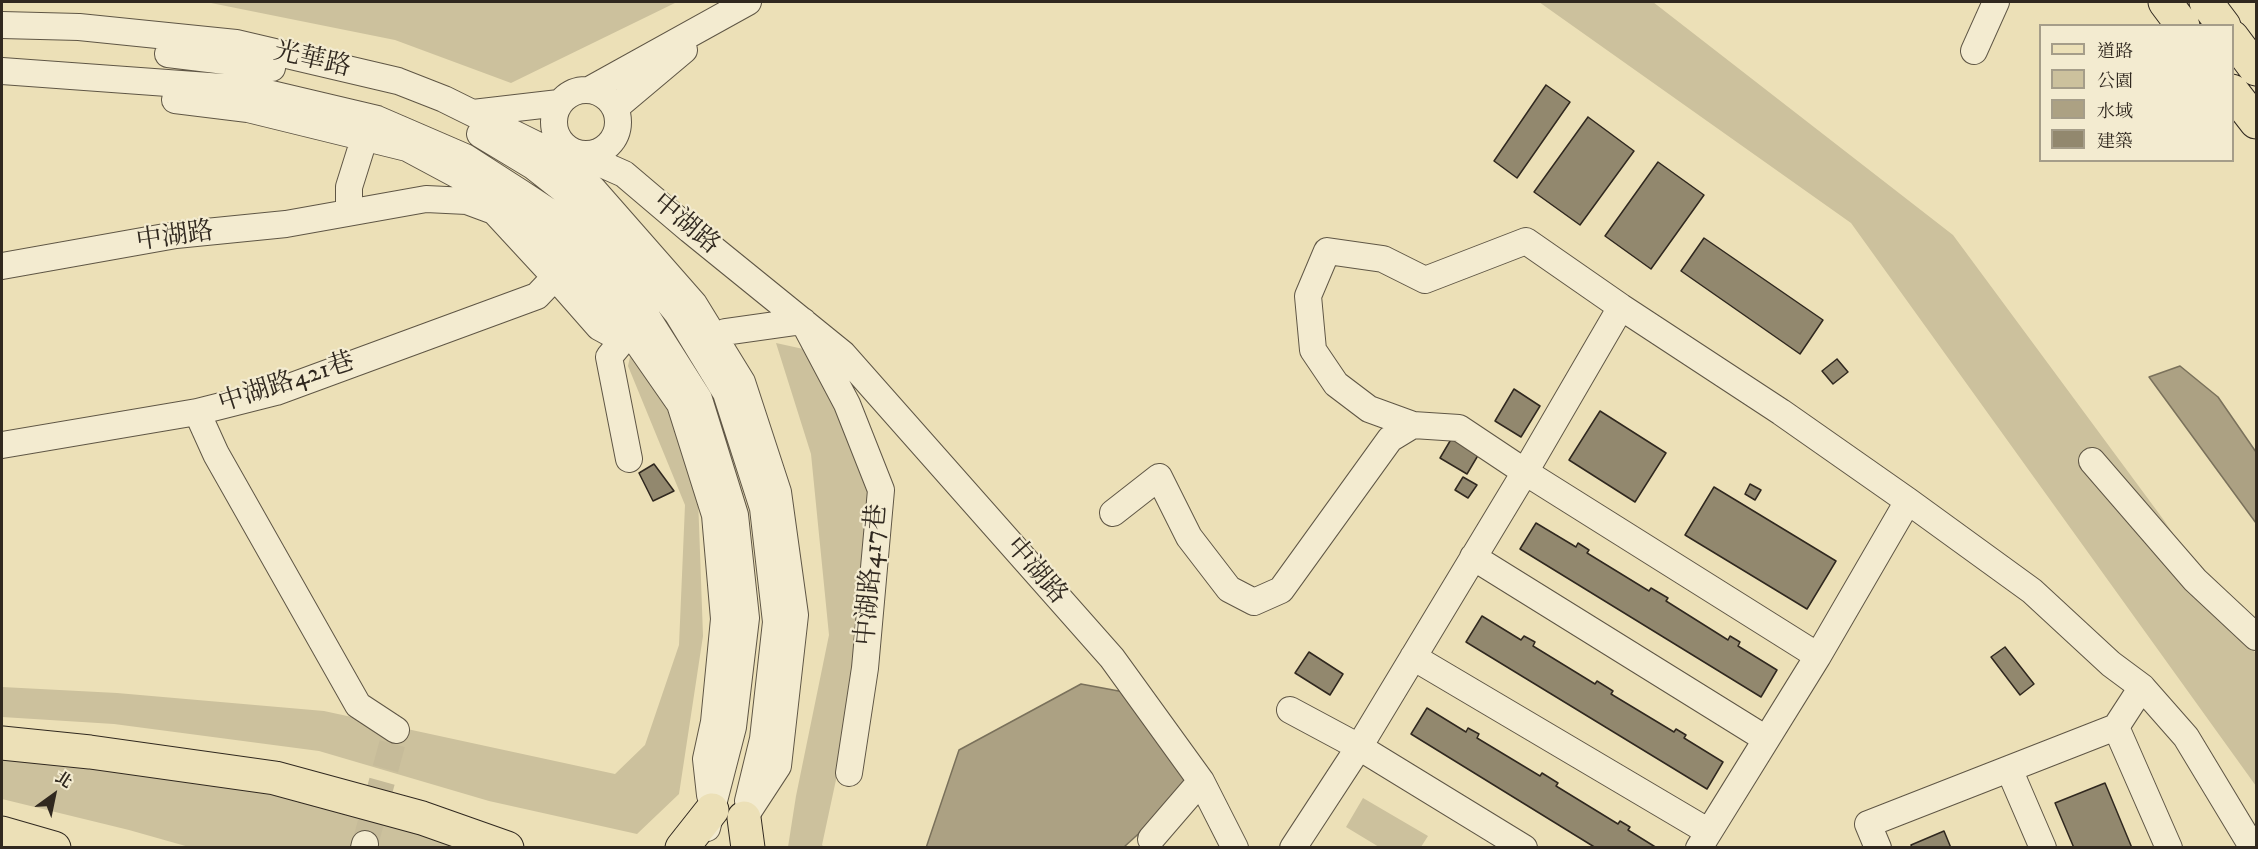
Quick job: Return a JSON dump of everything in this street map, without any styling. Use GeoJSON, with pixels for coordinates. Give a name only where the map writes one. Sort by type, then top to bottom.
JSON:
{"type":"FeatureCollection","features":[{"type":"Feature","properties":{"kind":"main road"},"geometry":{"type":"LineString","coordinates":[[2165,2],[2182,24]]}},
{"type":"Feature","properties":{"kind":"main road"},"geometry":{"type":"LineString","coordinates":[[2206,2],[2222,24]]}},
{"type":"Feature","properties":{"kind":"main road"},"geometry":{"type":"LineString","coordinates":[[2234,40],[2256,69]]}},
{"type":"Feature","properties":{"kind":"main road"},"geometry":{"type":"LineString","coordinates":[[2234,93],[2256,122]]}},
{"type":"Feature","properties":{"kind":"main road"},"geometry":{"type":"LineString","coordinates":[[2,743],[90,752],[275,778],[422,818],[507,848]]}},
{"type":"Feature","properties":{"kind":"main road"},"geometry":{"type":"LineString","coordinates":[[682,848],[712,810]]}},
{"type":"Feature","properties":{"kind":"main road"},"geometry":{"type":"LineString","coordinates":[[2,832],[54,848]]}},
{"type":"Feature","properties":{"kind":"street"},"geometry":{"type":"LineString","coordinates":[[1974,51],[1996,2]]}},
{"type":"Feature","properties":{"kind":"street"},"geometry":{"type":"LineString","coordinates":[[589,90],[738,7]]}},
{"type":"Feature","properties":{"kind":"street"},"geometry":{"type":"LineString","coordinates":[[545,149],[590,155],[601,152],[616,136],[617,117],[738,7]]}},
{"type":"Feature","properties":{"kind":"street","name":"光華路"},"geometry":{"type":"LineString","coordinates":[[2,25],[79,27],[236,44],[398,81],[473,113],[545,149],[571,212]]}},
{"type":"Feature","properties":{"kind":"street","name":"光華路"},"geometry":{"type":"LineString","coordinates":[[2,39],[86,44],[250,64],[384,93],[475,131],[533,166],[571,212]]}},
{"type":"Feature","properties":{"kind":"street","name":"光華路"},"geometry":{"type":"LineString","coordinates":[[2,71],[250,90],[377,119],[465,157],[571,212]]}},
{"type":"Feature","properties":{"kind":"street"},"geometry":{"type":"LineString","coordinates":[[2,86],[92,90],[248,109],[365,136],[407,148],[464,178],[571,212],[631,256],[677,313],[726,393],[763,508],[776,621],[763,739],[742,838]]}},
{"type":"Feature","properties":{"kind":"street"},"geometry":{"type":"LineString","coordinates":[[579,154],[569,150],[561,143],[555,134],[553,124],[559,103],[568,95],[589,90],[609,99],[617,117],[624,174]]}},
{"type":"Feature","properties":{"kind":"street"},"geometry":{"type":"LineString","coordinates":[[473,113],[559,103]]}},
{"type":"Feature","properties":{"kind":"street"},"geometry":{"type":"LineString","coordinates":[[349,212],[349,187],[365,136]]}},
{"type":"Feature","properties":{"kind":"street","name":"中湖路"},"geometry":{"type":"LineString","coordinates":[[579,154],[624,174],[843,354],[1112,658],[1201,781],[1236,848]]}},
{"type":"Feature","properties":{"kind":"street","name":"中湖路"},"geometry":{"type":"LineString","coordinates":[[2,266],[176,236],[286,224],[426,199],[467,201],[494,212],[599,327],[623,340],[609,357],[629,459]]}},
{"type":"Feature","properties":{"kind":"street"},"geometry":{"type":"LineString","coordinates":[[571,212],[609,269],[646,317],[699,399],[735,515],[746,618],[733,727],[701,848]]}},
{"type":"Feature","properties":{"kind":"street"},"geometry":{"type":"LineString","coordinates":[[1818,656],[1525,472],[1460,428],[1413,425],[1368,409],[1336,384],[1314,350],[1308,296],[1327,251],[1383,259],[1425,280],[1526,241],[1781,412],[2032,591],[2111,664],[2142,687],[2186,737],[2253,848]]}},
{"type":"Feature","properties":{"kind":"street","name":"中湖路421巷"},"geometry":{"type":"LineString","coordinates":[[2,445],[196,412],[276,392],[537,296],[555,277]]}},
{"type":"Feature","properties":{"kind":"street"},"geometry":{"type":"LineString","coordinates":[[1293,848],[1359,747],[1525,472],[1621,306]]}},
{"type":"Feature","properties":{"kind":"street"},"geometry":{"type":"LineString","coordinates":[[725,332],[803,321]]}},
{"type":"Feature","properties":{"kind":"street","name":"中湖路417巷"},"geometry":{"type":"LineString","coordinates":[[803,321],[847,404],[881,490],[865,668],[849,773]]}},
{"type":"Feature","properties":{"kind":"street"},"geometry":{"type":"LineString","coordinates":[[196,412],[216,454],[358,705],[396,730]]}},
{"type":"Feature","properties":{"kind":"street"},"geometry":{"type":"LineString","coordinates":[[1113,513],[1159,477],[1189,537],[1229,589],[1254,603],[1281,590],[1390,439],[1413,425]]}},
{"type":"Feature","properties":{"kind":"street"},"geometry":{"type":"LineString","coordinates":[[2092,460],[2195,580],[2256,637]]}},
{"type":"Feature","properties":{"kind":"street"},"geometry":{"type":"LineString","coordinates":[[1413,657],[1704,840],[1818,656],[1908,501]]}},
{"type":"Feature","properties":{"kind":"street"},"geometry":{"type":"LineString","coordinates":[[1473,557],[1766,740]]}},
{"type":"Feature","properties":{"kind":"street"},"geometry":{"type":"LineString","coordinates":[[1878,848],[1868,824],[2116,727],[2142,687]]}},
{"type":"Feature","properties":{"kind":"street"},"geometry":{"type":"LineString","coordinates":[[1290,710],[1359,747],[1524,848]]}},
{"type":"Feature","properties":{"kind":"street"},"geometry":{"type":"LineString","coordinates":[[2116,727],[2169,848]]}},
{"type":"Feature","properties":{"kind":"street"},"geometry":{"type":"LineString","coordinates":[[2009,769],[2043,848]]}},
{"type":"Feature","properties":{"kind":"street"},"geometry":{"type":"LineString","coordinates":[[1152,838],[1201,781]]}},
{"type":"Feature","properties":{"kind":"green space"},"geometry":{"type":"Polygon","coordinates":[[[206,2],[677,2],[511,83],[395,40],[206,2]]]}},
{"type":"Feature","properties":{"kind":"green space"},"geometry":{"type":"Polygon","coordinates":[[[1539,2],[1653,2],[1953,235],[2163,519],[2256,654],[2256,786],[1851,223],[1539,2]]]}},
{"type":"Feature","properties":{"kind":"green space"},"geometry":{"type":"Polygon","coordinates":[[[776,343],[817,352],[871,488],[860,668],[822,845],[824,847],[788,847],[796,796],[829,635],[811,454],[776,343]]]}},
{"type":"Feature","properties":{"kind":"green space"},"geometry":{"type":"Polygon","coordinates":[[[632,348],[673,415],[698,497],[703,636],[679,794],[637,834],[489,801],[319,751],[114,724],[2,717],[2,687],[117,693],[324,711],[615,774],[645,745],[679,645],[685,505],[628,366],[632,348]]]}},
{"type":"Feature","properties":{"kind":"green space"},"geometry":{"type":"Polygon","coordinates":[[[2,759],[266,787],[474,847],[189,847],[2,799],[2,759]]]}},
{"type":"Feature","properties":{"kind":"green space"},"geometry":{"type":"Polygon","coordinates":[[[1363,798],[1428,836],[1421,847],[1379,847],[1346,827],[1363,798]]]}},
{"type":"Feature","properties":{"kind":"water"},"geometry":{"type":"Polygon","coordinates":[[[2180,366],[2218,397],[2256,452],[2256,523],[2149,377],[2180,366]]]}},
{"type":"Feature","properties":{"kind":"water"},"geometry":{"type":"Polygon","coordinates":[[[1081,684],[1124,692],[1190,787],[1124,847],[926,848],[959,750],[1081,684]]]}},
{"type":"Feature","properties":{"kind":"building"},"geometry":{"type":"Polygon","coordinates":[[[1546,85],[1570,102],[1517,178],[1494,161],[1546,85]]]}},
{"type":"Feature","properties":{"kind":"building"},"geometry":{"type":"Polygon","coordinates":[[[1588,117],[1634,151],[1580,225],[1534,192],[1588,117]]]}},
{"type":"Feature","properties":{"kind":"building"},"geometry":{"type":"Polygon","coordinates":[[[1658,162],[1704,195],[1651,269],[1605,236],[1658,162]]]}},
{"type":"Feature","properties":{"kind":"building"},"geometry":{"type":"Polygon","coordinates":[[[1704,238],[1823,320],[1800,354],[1681,271],[1704,238]]]}},
{"type":"Feature","properties":{"kind":"building"},"geometry":{"type":"Polygon","coordinates":[[[1837,359],[1848,372],[1833,384],[1822,371],[1837,359]]]}},
{"type":"Feature","properties":{"kind":"building"},"geometry":{"type":"Polygon","coordinates":[[[1514,389],[1540,406],[1521,437],[1495,421],[1514,389]]]}},
{"type":"Feature","properties":{"kind":"building"},"geometry":{"type":"Polygon","coordinates":[[[1600,411],[1666,453],[1635,502],[1569,460],[1600,411]]]}},
{"type":"Feature","properties":{"kind":"building"},"geometry":{"type":"Polygon","coordinates":[[[1453,436],[1480,452],[1467,474],[1440,458],[1453,436]]]}},
{"type":"Feature","properties":{"kind":"building"},"geometry":{"type":"Polygon","coordinates":[[[654,464],[674,491],[653,501],[639,473],[654,464]]]}},
{"type":"Feature","properties":{"kind":"building"},"geometry":{"type":"Polygon","coordinates":[[[1463,477],[1477,485],[1468,498],[1455,490],[1463,477]]]}},
{"type":"Feature","properties":{"kind":"building"},"geometry":{"type":"Polygon","coordinates":[[[1750,484],[1761,490],[1755,500],[1745,494],[1750,484]]]}},
{"type":"Feature","properties":{"kind":"building"},"geometry":{"type":"Polygon","coordinates":[[[1714,487],[1836,561],[1807,609],[1685,535],[1714,487]]]}},
{"type":"Feature","properties":{"kind":"building"},"geometry":{"type":"Polygon","coordinates":[[[1536,523],[1576,547],[1578,543],[1589,550],[1587,553],[1649,591],[1651,588],[1668,598],[1666,601],[1728,640],[1730,636],[1740,642],[1738,646],[1777,670],[1761,697],[1520,549],[1536,523]]]}},
{"type":"Feature","properties":{"kind":"building"},"geometry":{"type":"Polygon","coordinates":[[[1482,616],[1521,640],[1524,636],[1535,642],[1533,646],[1595,684],[1597,681],[1613,691],[1611,694],[1674,732],[1676,729],[1686,735],[1684,738],[1723,762],[1707,789],[1466,642],[1482,616]]]}},
{"type":"Feature","properties":{"kind":"building"},"geometry":{"type":"Polygon","coordinates":[[[2005,647],[2034,684],[2020,695],[1991,657],[2005,647]]]}},
{"type":"Feature","properties":{"kind":"building"},"geometry":{"type":"Polygon","coordinates":[[[1309,652],[1343,674],[1330,695],[1295,673],[1309,652]]]}},
{"type":"Feature","properties":{"kind":"building"},"geometry":{"type":"Polygon","coordinates":[[[1427,708],[1466,732],[1468,728],[1479,734],[1477,738],[1540,776],[1542,773],[1558,783],[1556,786],[1618,824],[1620,821],[1630,827],[1628,830],[1657,848],[1596,848],[1411,734],[1427,708]]]}},
{"type":"Feature","properties":{"kind":"building"},"geometry":{"type":"Polygon","coordinates":[[[2105,783],[2132,848],[2074,848],[2055,803],[2105,783]]]}},
{"type":"Feature","properties":{"kind":"building"},"geometry":{"type":"Polygon","coordinates":[[[1944,831],[1951,848],[1912,848],[1911,845],[1944,831]]]}},
{"type":"Feature","properties":{"kind":"tunnel"},"geometry":{"type":"LineString","coordinates":[[365,844],[396,730]]}}]}
